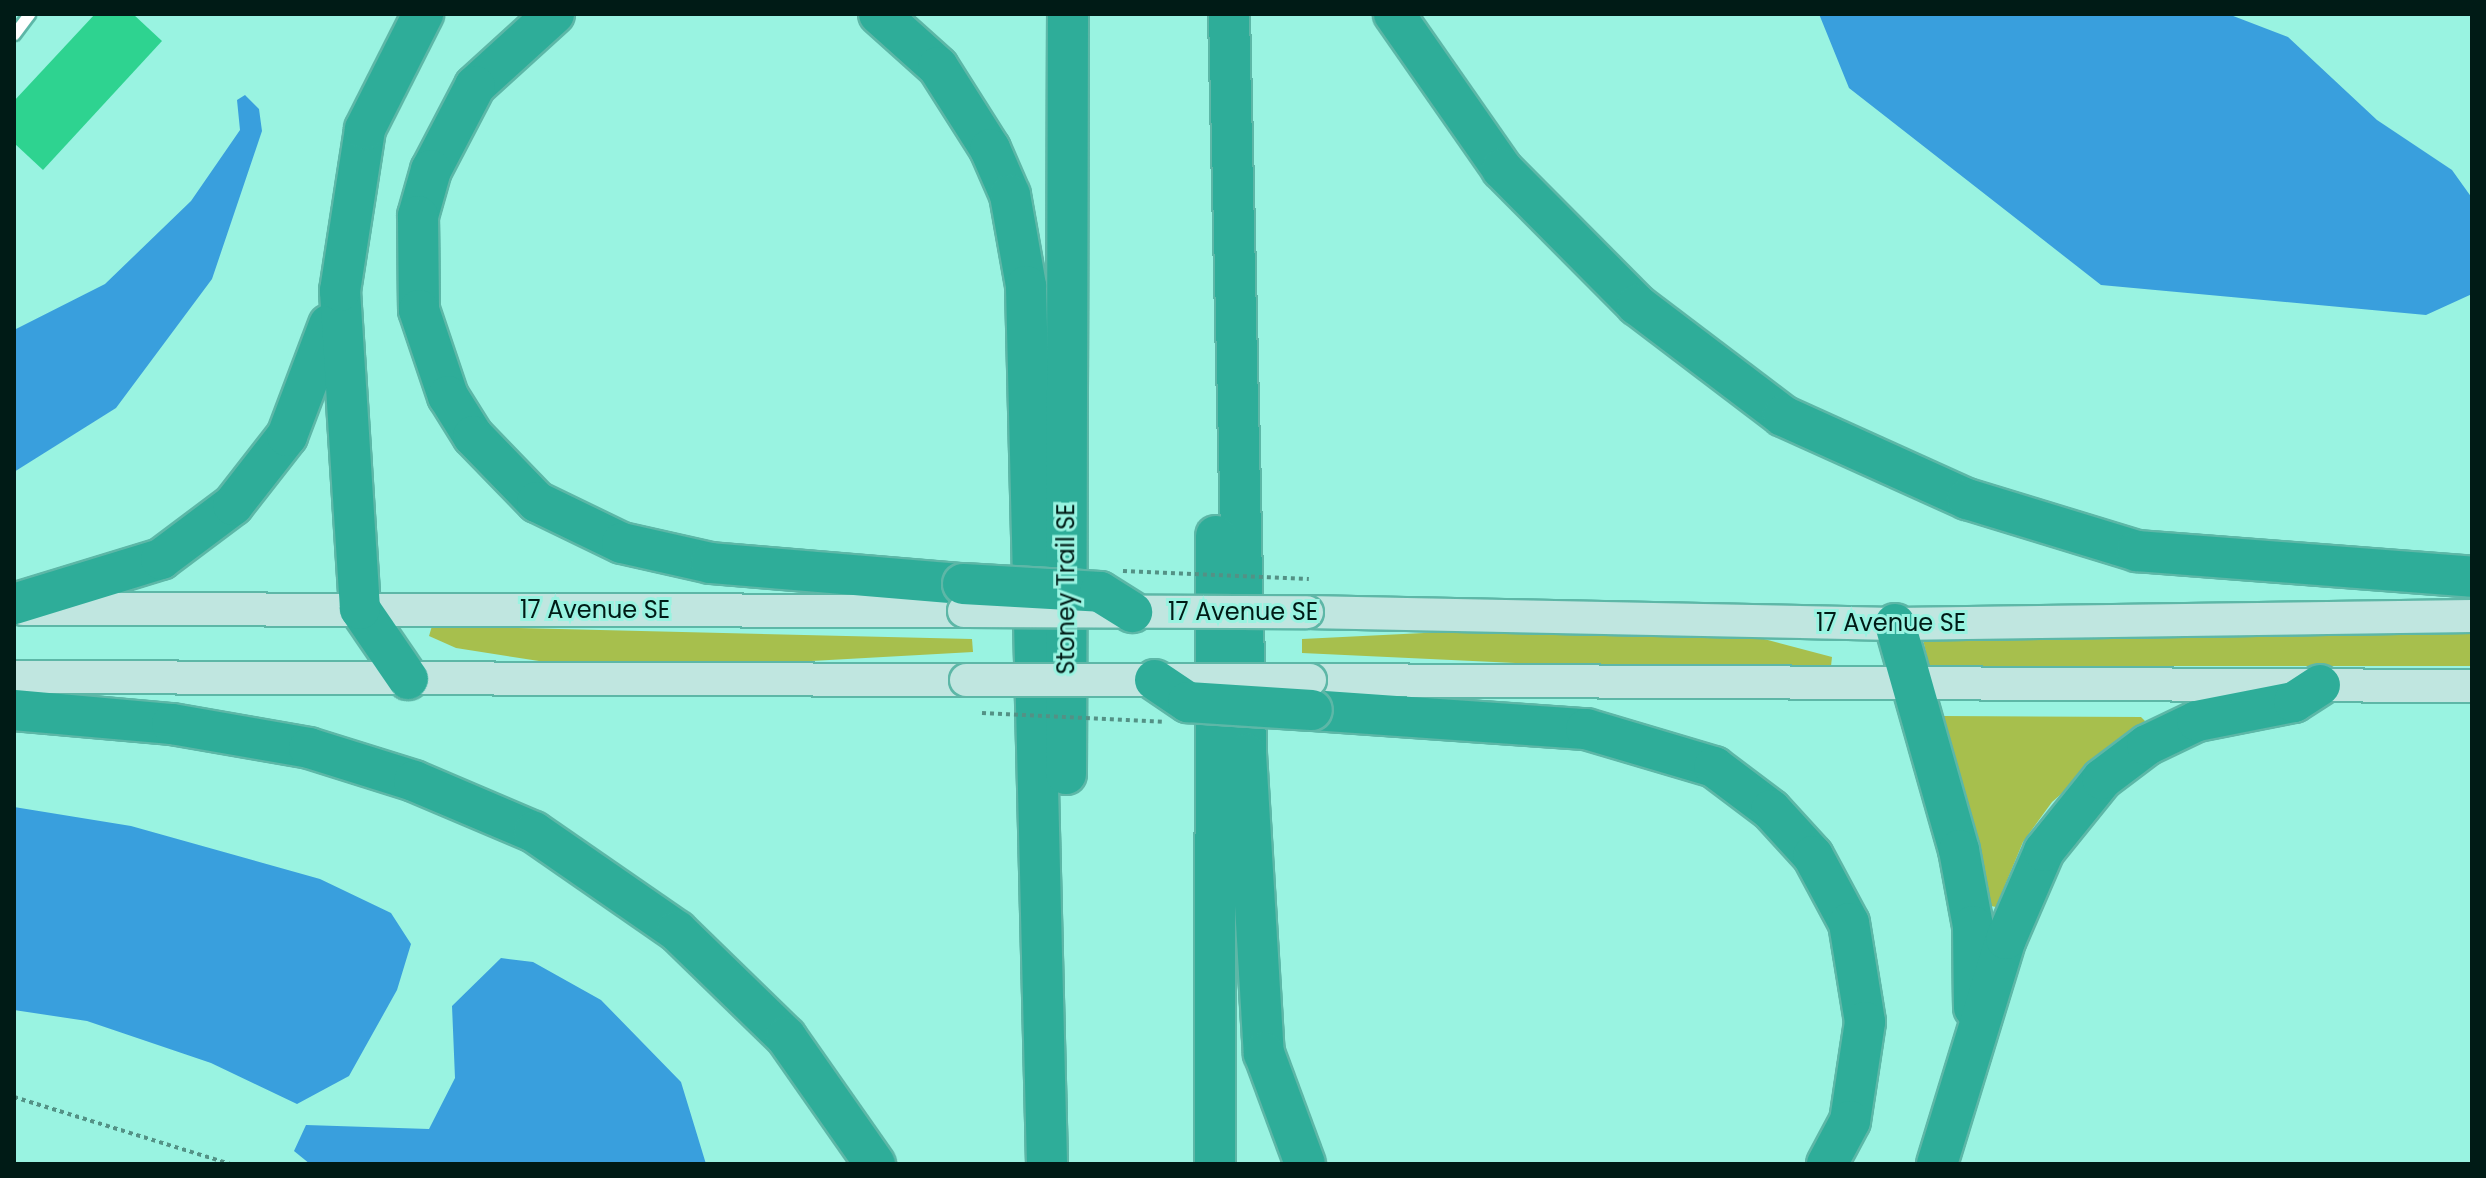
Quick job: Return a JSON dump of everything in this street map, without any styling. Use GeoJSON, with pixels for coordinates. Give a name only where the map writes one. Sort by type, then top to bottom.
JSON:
{"type":"FeatureCollection","features":[{"type":"Feature","properties":{"kind":"highway"},"geometry":{"type":"LineString","coordinates":[[14,607],[161,559],[233,505],[287,436],[340,291],[365,129],[423,14]]}},
{"type":"Feature","properties":{"kind":"highway"},"geometry":{"type":"LineString","coordinates":[[554,14],[475,86],[431,170],[418,216],[419,310],[448,396],[473,436],[537,502],[622,543],[711,563],[963,598],[1100,592],[1132,612]]}},
{"type":"Feature","properties":{"kind":"highway"},"geometry":{"type":"LineString","coordinates":[[879,14],[938,67],[990,149],[1010,195],[1026,286],[1047,1164]]}},
{"type":"Feature","properties":{"kind":"highway","name":"Stoney Trail SE"},"geometry":{"type":"LineString","coordinates":[[1064,1164],[1068,14]]}},
{"type":"Feature","properties":{"kind":"highway"},"geometry":{"type":"LineString","coordinates":[[1215,1164],[1217,14]]}},
{"type":"Feature","properties":{"kind":"highway"},"geometry":{"type":"LineString","coordinates":[[1229,14],[1246,754],[1264,1053],[1305,1164]]}},
{"type":"Feature","properties":{"kind":"highway"},"geometry":{"type":"LineString","coordinates":[[1394,14],[1502,169],[1637,305],[1783,416],[1967,499],[2137,551],[2472,577]]}},
{"type":"Feature","properties":{"kind":"highway"},"geometry":{"type":"LineString","coordinates":[[340,291],[360,609],[408,679]]}},
{"type":"Feature","properties":{"kind":"highway"},"geometry":{"type":"LineString","coordinates":[[1895,624],[1916,685],[1973,926],[1970,1068]]}},
{"type":"Feature","properties":{"kind":"highway"},"geometry":{"type":"LineString","coordinates":[[1155,680],[1188,702],[1311,695],[1586,729],[1714,767],[1771,810],[1813,856],[1849,923],[1865,1022],[1850,1121],[1827,1164]]}},
{"type":"Feature","properties":{"kind":"highway"},"geometry":{"type":"LineString","coordinates":[[1937,1164],[1970,1068],[2006,939],[2044,851],[2102,779],[2197,721],[2294,702],[2320,685]]}},
{"type":"Feature","properties":{"kind":"highway"},"geometry":{"type":"LineString","coordinates":[[14,710],[172,724],[309,748],[414,781],[534,832],[699,952],[786,1037],[875,1164]]}},
{"type":"Feature","properties":{"kind":"main road","name":"17 Avenue SE"},"geometry":{"type":"LineString","coordinates":[[14,607],[360,609],[963,598]]}},
{"type":"Feature","properties":{"kind":"main road","name":"17 Avenue SE"},"geometry":{"type":"LineString","coordinates":[[1132,612],[1307,612],[1895,624],[2472,616]]}},
{"type":"Feature","properties":{"kind":"main road"},"geometry":{"type":"LineString","coordinates":[[14,677],[1155,680]]}},
{"type":"Feature","properties":{"kind":"main road"},"geometry":{"type":"LineString","coordinates":[[1311,695],[1916,685],[2472,686]]}},
{"type":"Feature","properties":{"kind":"lane"},"geometry":{"type":"LineString","coordinates":[[14,34],[29,14]]}},
{"type":"Feature","properties":{"kind":"path"},"geometry":{"type":"LineString","coordinates":[[1106,570],[1309,579]]}},
{"type":"Feature","properties":{"kind":"path"},"geometry":{"type":"LineString","coordinates":[[982,713],[1169,722]]}},
{"type":"Feature","properties":{"kind":"path"},"geometry":{"type":"LineString","coordinates":[[14,1097],[230,1164]]}},
{"type":"Feature","properties":{"kind":"green space"},"geometry":{"type":"Polygon","coordinates":[[[432,626],[972,639],[973,652],[759,664],[552,663],[456,648],[429,636],[432,626]]]}},
{"type":"Feature","properties":{"kind":"green space"},"geometry":{"type":"Polygon","coordinates":[[[1505,629],[1749,635],[1832,657],[1831,666],[1556,665],[1302,653],[1302,639],[1505,629]]]}},
{"type":"Feature","properties":{"kind":"green space"},"geometry":{"type":"Polygon","coordinates":[[[2472,629],[2472,666],[1929,666],[1922,635],[2472,629]]]}},
{"type":"Feature","properties":{"kind":"green space"},"geometry":{"type":"Polygon","coordinates":[[[1942,716],[2141,717],[2145,721],[2052,802],[2023,842],[1996,907],[1986,905],[1942,716]]]}},
{"type":"Feature","properties":{"kind":"water"},"geometry":{"type":"Polygon","coordinates":[[[1819,14],[2228,14],[2288,37],[2377,120],[2452,170],[2472,198],[2472,294],[2426,315],[2101,285],[1849,88],[1819,14]]]}},
{"type":"Feature","properties":{"kind":"water"},"geometry":{"type":"Polygon","coordinates":[[[245,95],[259,109],[262,131],[212,279],[116,408],[14,472],[14,330],[105,284],[191,201],[240,130],[237,100],[245,95]]]}},
{"type":"Feature","properties":{"kind":"water"},"geometry":{"type":"Polygon","coordinates":[[[14,807],[131,826],[320,879],[391,913],[411,944],[397,990],[349,1076],[297,1104],[211,1063],[87,1021],[14,1010],[14,807]]]}},
{"type":"Feature","properties":{"kind":"water"},"geometry":{"type":"Polygon","coordinates":[[[501,958],[533,962],[601,1000],[681,1082],[706,1164],[310,1164],[294,1151],[306,1125],[429,1129],[455,1078],[452,1006],[501,958]]]}},
{"type":"Feature","properties":{"kind":"building"},"geometry":{"type":"Polygon","coordinates":[[[95,14],[133,14],[162,41],[43,170],[14,143],[14,101],[95,14]]]}}]}
